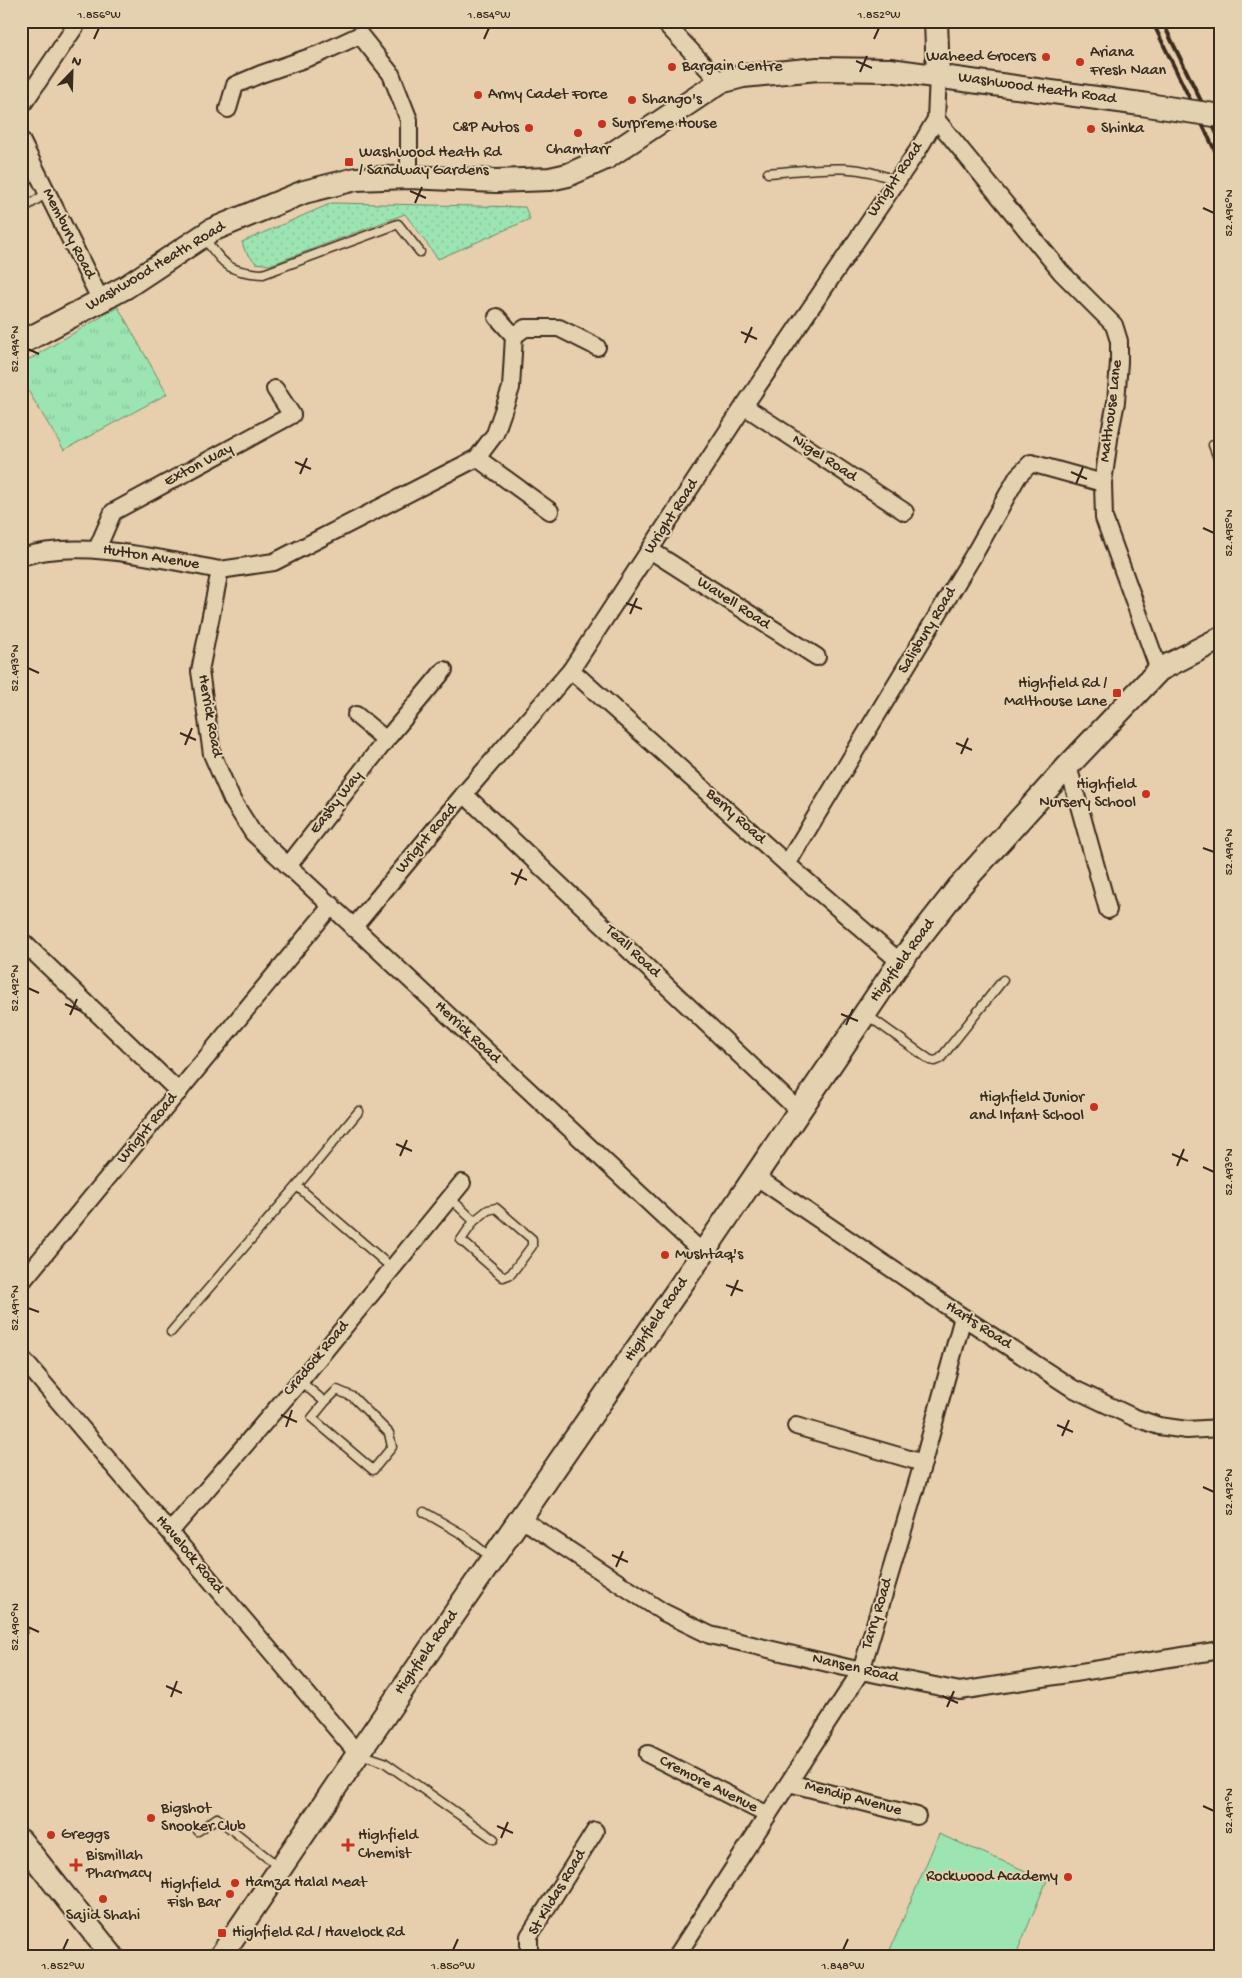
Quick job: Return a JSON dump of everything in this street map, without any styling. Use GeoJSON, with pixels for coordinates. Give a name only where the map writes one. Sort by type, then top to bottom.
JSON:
{"type":"FeatureCollection","features":[{"type":"Feature","properties":{"kind":"main road"},"geometry":{"type":"LineString","coordinates":[[936,21],[938,75]]}},
{"type":"Feature","properties":{"kind":"main road","name":"Washwood Heath Road"},"geometry":{"type":"LineString","coordinates":[[21,343],[126,287],[212,230],[304,192],[356,179],[409,177],[496,181],[568,175],[606,158],[720,82],[744,76],[818,68],[890,70],[938,75],[1221,116]]}},
{"type":"Feature","properties":{"kind":"main road","name":"Highfield Road"},"geometry":{"type":"LineString","coordinates":[[220,1957],[703,1253],[900,962],[958,888],[1068,766],[1159,670],[1221,638]]}},
{"type":"Feature","properties":{"kind":"main road"},"geometry":{"type":"LineString","coordinates":[[21,1841],[113,1957]]}},
{"type":"Feature","properties":{"kind":"street"},"geometry":{"type":"LineString","coordinates":[[21,107],[79,21]]}},
{"type":"Feature","properties":{"kind":"street"},"geometry":{"type":"LineString","coordinates":[[663,21],[720,82]]}},
{"type":"Feature","properties":{"kind":"street"},"geometry":{"type":"LineString","coordinates":[[228,109],[235,85],[319,54],[360,28],[391,74],[409,120],[409,177]]}},
{"type":"Feature","properties":{"kind":"street"},"geometry":{"type":"LineString","coordinates":[[936,119],[938,75]]}},
{"type":"Feature","properties":{"kind":"street","name":"Wright Road"},"geometry":{"type":"LineString","coordinates":[[353,928],[464,794],[571,670],[744,406],[936,119]]}},
{"type":"Feature","properties":{"kind":"street","name":"Malthouse Lane"},"geometry":{"type":"LineString","coordinates":[[936,119],[1061,272],[1114,325],[1119,341],[1116,402],[1103,483],[1104,518],[1159,670]]}},
{"type":"Feature","properties":{"kind":"street","name":"Membury Road"},"geometry":{"type":"LineString","coordinates":[[21,140],[101,301]]}},
{"type":"Feature","properties":{"kind":"street"},"geometry":{"type":"LineString","coordinates":[[220,570],[274,562],[477,458],[495,434],[511,388],[514,336],[497,317]]}},
{"type":"Feature","properties":{"kind":"street"},"geometry":{"type":"LineString","coordinates":[[514,336],[525,328],[559,328],[597,347]]}},
{"type":"Feature","properties":{"kind":"street","name":"Exton Way"},"geometry":{"type":"LineString","coordinates":[[97,549],[113,512],[292,415],[275,389]]}},
{"type":"Feature","properties":{"kind":"street","name":"Nigel Road"},"geometry":{"type":"LineString","coordinates":[[744,406],[904,512]]}},
{"type":"Feature","properties":{"kind":"street"},"geometry":{"type":"LineString","coordinates":[[477,458],[550,511]]}},
{"type":"Feature","properties":{"kind":"street","name":"Salisbury Road"},"geometry":{"type":"LineString","coordinates":[[786,864],[976,551],[1018,476],[1031,463],[1103,483]]}},
{"type":"Feature","properties":{"kind":"street","name":"Hutton Avenue"},"geometry":{"type":"LineString","coordinates":[[21,557],[34,553],[97,549],[220,570]]}},
{"type":"Feature","properties":{"kind":"street","name":"Wavell Road"},"geometry":{"type":"LineString","coordinates":[[650,550],[817,658]]}},
{"type":"Feature","properties":{"kind":"street","name":"Herrick Road"},"geometry":{"type":"LineString","coordinates":[[220,570],[200,671],[212,754],[232,800],[253,833],[703,1253]]}},
{"type":"Feature","properties":{"kind":"street","name":"Easby Way"},"geometry":{"type":"LineString","coordinates":[[288,866],[386,740],[444,670]]}},
{"type":"Feature","properties":{"kind":"street","name":"Berry Road"},"geometry":{"type":"LineString","coordinates":[[571,670],[786,864],[900,962]]}},
{"type":"Feature","properties":{"kind":"street"},"geometry":{"type":"LineString","coordinates":[[356,714],[386,740]]}},
{"type":"Feature","properties":{"kind":"street"},"geometry":{"type":"LineString","coordinates":[[1068,766],[1108,910]]}},
{"type":"Feature","properties":{"kind":"street","name":"Teall Road"},"geometry":{"type":"LineString","coordinates":[[464,794],[800,1111]]}},
{"type":"Feature","properties":{"kind":"street","name":"Wright Road"},"geometry":{"type":"LineString","coordinates":[[21,1284],[332,905]]}},
{"type":"Feature","properties":{"kind":"street"},"geometry":{"type":"LineString","coordinates":[[21,940],[179,1092]]}},
{"type":"Feature","properties":{"kind":"street","name":"Harts Road"},"geometry":{"type":"LineString","coordinates":[[755,1176],[963,1317],[1072,1388],[1133,1417],[1159,1426],[1187,1430],[1221,1428]]}},
{"type":"Feature","properties":{"kind":"street","name":"Cradock Road"},"geometry":{"type":"LineString","coordinates":[[170,1532],[300,1380],[462,1183]]}},
{"type":"Feature","properties":{"kind":"street","name":"Tarry Road"},"geometry":{"type":"LineString","coordinates":[[676,1957],[861,1671],[923,1462],[963,1317]]}},
{"type":"Feature","properties":{"kind":"street","name":"Havelock Road"},"geometry":{"type":"LineString","coordinates":[[21,1357],[358,1754]]}},
{"type":"Feature","properties":{"kind":"street"},"geometry":{"type":"LineString","coordinates":[[796,1426],[923,1462]]}},
{"type":"Feature","properties":{"kind":"street","name":"Nansen Road"},"geometry":{"type":"LineString","coordinates":[[520,1518],[663,1612],[710,1635],[861,1671],[960,1692],[1221,1650]]}},
{"type":"Feature","properties":{"kind":"street","name":"Cremore Avenue"},"geometry":{"type":"LineString","coordinates":[[648,1754],[768,1815]]}},
{"type":"Feature","properties":{"kind":"street","name":"Mendip Avenue"},"geometry":{"type":"LineString","coordinates":[[789,1783],[917,1816]]}},
{"type":"Feature","properties":{"kind":"street","name":"St Kildas Road"},"geometry":{"type":"LineString","coordinates":[[529,1957],[529,1936],[594,1831]]}},
{"type":"Feature","properties":{"kind":"lane"},"geometry":{"type":"LineString","coordinates":[[768,173],[848,167],[884,176],[895,181]]}},
{"type":"Feature","properties":{"kind":"lane"},"geometry":{"type":"LineString","coordinates":[[21,210],[47,193]]}},
{"type":"Feature","properties":{"kind":"lane"},"geometry":{"type":"LineString","coordinates":[[202,237],[223,263],[241,273],[263,274],[398,224],[420,252]]}},
{"type":"Feature","properties":{"kind":"lane"},"geometry":{"type":"LineString","coordinates":[[1213,445],[1221,466]]}},
{"type":"Feature","properties":{"kind":"lane"},"geometry":{"type":"LineString","coordinates":[[865,1014],[930,1060],[935,1061],[940,1059],[1003,980]]}},
{"type":"Feature","properties":{"kind":"lane"},"geometry":{"type":"LineString","coordinates":[[171,1332],[359,1111]]}},
{"type":"Feature","properties":{"kind":"lane"},"geometry":{"type":"LineString","coordinates":[[297,1186],[392,1268]]}},
{"type":"Feature","properties":{"kind":"lane"},"geometry":{"type":"LineString","coordinates":[[450,1198],[474,1221]]}},
{"type":"Feature","properties":{"kind":"lane"},"geometry":{"type":"LineString","coordinates":[[496,1208],[532,1239],[532,1246],[511,1274],[503,1277],[461,1240],[474,1221],[488,1210],[496,1208]]}},
{"type":"Feature","properties":{"kind":"lane"},"geometry":{"type":"LineString","coordinates":[[300,1380],[325,1402]]}},
{"type":"Feature","properties":{"kind":"lane"},"geometry":{"type":"LineString","coordinates":[[337,1390],[352,1397],[389,1432],[392,1447],[373,1470],[312,1418],[325,1402],[337,1390]]}},
{"type":"Feature","properties":{"kind":"lane"},"geometry":{"type":"LineString","coordinates":[[424,1512],[462,1534],[492,1559]]}},
{"type":"Feature","properties":{"kind":"lane"},"geometry":{"type":"LineString","coordinates":[[358,1754],[384,1762],[494,1839]]}},
{"type":"Feature","properties":{"kind":"lane"},"geometry":{"type":"LineString","coordinates":[[198,1831],[218,1818],[281,1868]]}},
{"type":"Feature","properties":{"kind":"green space"},"geometry":{"type":"Polygon","coordinates":[[[332,203],[525,207],[530,219],[438,259],[405,214],[270,265],[256,263],[245,251],[242,242],[332,203]]]}},
{"type":"Feature","properties":{"kind":"green space"},"geometry":{"type":"Polygon","coordinates":[[[118,307],[167,394],[64,450],[21,379],[21,364],[118,307]]]}},
{"type":"Feature","properties":{"kind":"green space"},"geometry":{"type":"Polygon","coordinates":[[[939,1834],[1047,1880],[1015,1957],[887,1957],[939,1834]]]}},
{"type":"Feature","properties":{"kind":"railway"},"geometry":{"type":"LineString","coordinates":[[1152,21],[1221,163]]}},
{"type":"Feature","properties":{"kind":"railway"},"geometry":{"type":"LineString","coordinates":[[1162,21],[1221,142]]}},
{"type":"Feature","properties":{"kind":"place","name":"Waheed Grocers"},"geometry":{"type":"Point","coordinates":[1046,57]}},
{"type":"Feature","properties":{"kind":"place","name":"Ariana Fresh Naan"},"geometry":{"type":"Point","coordinates":[1080,62]}},
{"type":"Feature","properties":{"kind":"place","name":"Bargain Centre"},"geometry":{"type":"Point","coordinates":[672,67]}},
{"type":"Feature","properties":{"kind":"place","name":"Army Cadet Force"},"geometry":{"type":"Point","coordinates":[478,95]}},
{"type":"Feature","properties":{"kind":"place","name":"Shango's"},"geometry":{"type":"Point","coordinates":[632,100]}},
{"type":"Feature","properties":{"kind":"place","name":"Surpreme House"},"geometry":{"type":"Point","coordinates":[602,124]}},
{"type":"Feature","properties":{"kind":"place","name":"C&P Autos"},"geometry":{"type":"Point","coordinates":[529,128]}},
{"type":"Feature","properties":{"kind":"place","name":"Shinka"},"geometry":{"type":"Point","coordinates":[1091,129]}},
{"type":"Feature","properties":{"kind":"place","name":"Chamtarr"},"geometry":{"type":"Point","coordinates":[578,133]}},
{"type":"Feature","properties":{"kind":"place","name":"Washwood Heath Rd / Sandway Gardens"},"geometry":{"type":"Point","coordinates":[349,162]}},
{"type":"Feature","properties":{"kind":"place","name":"Highfield Rd / Malthouse Lane"},"geometry":{"type":"Point","coordinates":[1117,693]}},
{"type":"Feature","properties":{"kind":"place","name":"Highfield Nursery School"},"geometry":{"type":"Point","coordinates":[1146,794]}},
{"type":"Feature","properties":{"kind":"place","name":"Highfield Junior and Infant School"},"geometry":{"type":"Point","coordinates":[1094,1107]}},
{"type":"Feature","properties":{"kind":"place","name":"Mushtaq's"},"geometry":{"type":"Point","coordinates":[665,1255]}},
{"type":"Feature","properties":{"kind":"place","name":"Bigshot Snooker Club"},"geometry":{"type":"Point","coordinates":[151,1818]}},
{"type":"Feature","properties":{"kind":"place","name":"Greggs"},"geometry":{"type":"Point","coordinates":[51,1835]}},
{"type":"Feature","properties":{"kind":"place","name":"Highfield Chemist"},"geometry":{"type":"Point","coordinates":[348,1845]}},
{"type":"Feature","properties":{"kind":"place","name":"Bismillah Pharmacy"},"geometry":{"type":"Point","coordinates":[76,1865]}},
{"type":"Feature","properties":{"kind":"place","name":"Rockwood Academy"},"geometry":{"type":"Point","coordinates":[1068,1877]}},
{"type":"Feature","properties":{"kind":"place","name":"Hamza Halal Meat"},"geometry":{"type":"Point","coordinates":[235,1883]}},
{"type":"Feature","properties":{"kind":"place","name":"Highfield Fish Bar"},"geometry":{"type":"Point","coordinates":[230,1894]}},
{"type":"Feature","properties":{"kind":"place","name":"Sajid Shahi"},"geometry":{"type":"Point","coordinates":[103,1899]}},
{"type":"Feature","properties":{"kind":"place","name":"Highfield Rd / Havelock Rd"},"geometry":{"type":"Point","coordinates":[222,1933]}}]}
